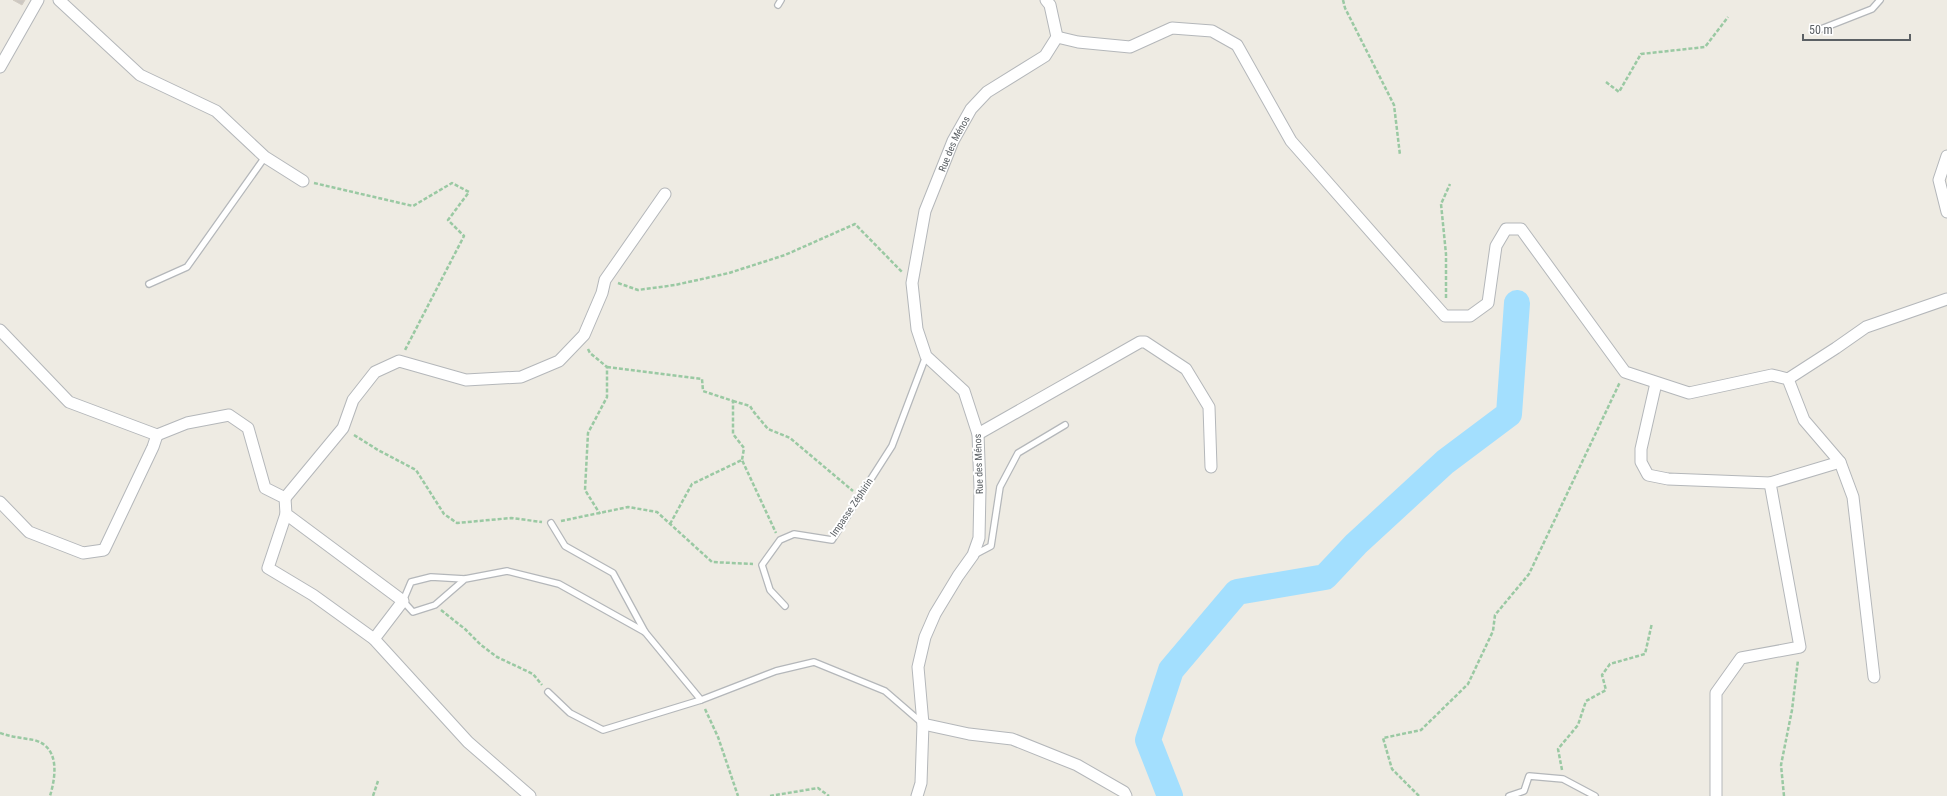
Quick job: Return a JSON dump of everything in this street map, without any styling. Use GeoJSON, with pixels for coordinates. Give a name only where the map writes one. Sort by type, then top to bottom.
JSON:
{"type":"FeatureCollection","features":[{"type":"Feature","properties":{"kind":"street"},"geometry":{"type":"LineString","coordinates":[[0,67],[38,0]]}},
{"type":"Feature","properties":{"kind":"street"},"geometry":{"type":"LineString","coordinates":[[59,0],[140,75],[216,111],[265,157],[304,181]]}},
{"type":"Feature","properties":{"kind":"street"},"geometry":{"type":"LineString","coordinates":[[1046,0],[1050,5],[1057,37],[1078,42],[1130,47],[1172,28],[1212,31],[1237,45],[1291,141],[1446,316],[1470,316],[1488,303],[1496,246],[1506,229],[1521,229],[1625,372],[1689,393],[1772,375],[1788,379],[1866,327],[1947,298]]}},
{"type":"Feature","properties":{"kind":"street","name":"Rue des Ménos"},"geometry":{"type":"LineString","coordinates":[[917,796],[921,783],[923,724],[918,667],[924,637],[935,614],[973,555],[979,538],[978,434],[964,391],[926,356],[917,329],[912,283],[926,211],[953,141],[971,109],[987,92],[1045,56],[1057,37]]}},
{"type":"Feature","properties":{"kind":"street"},"geometry":{"type":"LineString","coordinates":[[1947,156],[1939,180],[1947,212]]}},
{"type":"Feature","properties":{"kind":"street"},"geometry":{"type":"LineString","coordinates":[[530,796],[468,742],[374,639],[313,595],[268,568],[286,514],[285,498],[343,428],[353,400],[375,372],[399,361],[466,380],[521,377],[559,361],[584,335],[602,293],[605,280],[665,194]]}},
{"type":"Feature","properties":{"kind":"street"},"geometry":{"type":"LineString","coordinates":[[0,330],[69,402],[157,435],[187,423],[229,415],[248,428],[265,488],[285,498]]}},
{"type":"Feature","properties":{"kind":"street"},"geometry":{"type":"LineString","coordinates":[[978,434],[1140,342],[1145,342],[1186,369],[1209,407],[1212,467]]}},
{"type":"Feature","properties":{"kind":"street"},"geometry":{"type":"LineString","coordinates":[[1788,379],[1804,420],[1840,462],[1853,497],[1874,677]]}},
{"type":"Feature","properties":{"kind":"street"},"geometry":{"type":"LineString","coordinates":[[1656,383],[1641,449],[1641,462],[1648,476],[1668,479],[1770,484],[1840,462]]}},
{"type":"Feature","properties":{"kind":"street"},"geometry":{"type":"LineString","coordinates":[[0,502],[3,503],[29,532],[83,553],[104,550],[153,448],[157,435]]}},
{"type":"Feature","properties":{"kind":"street"},"geometry":{"type":"LineString","coordinates":[[1716,796],[1716,693],[1741,658],[1800,647],[1770,484]]}},
{"type":"Feature","properties":{"kind":"street"},"geometry":{"type":"LineString","coordinates":[[286,514],[403,601],[374,639]]}},
{"type":"Feature","properties":{"kind":"street"},"geometry":{"type":"LineString","coordinates":[[923,724],[969,734],[1012,739],[1077,765],[1124,792],[1126,796]]}},
{"type":"Feature","properties":{"kind":"lane"},"geometry":{"type":"LineString","coordinates":[[1821,29],[1872,9],[1880,0]]}},
{"type":"Feature","properties":{"kind":"lane"},"geometry":{"type":"LineString","coordinates":[[149,284],[186,267],[265,157]]}},
{"type":"Feature","properties":{"kind":"lane","name":"Impasse Zéphirin"},"geometry":{"type":"LineString","coordinates":[[780,540],[794,534],[832,540],[892,446],[926,356]]}},
{"type":"Feature","properties":{"kind":"lane"},"geometry":{"type":"LineString","coordinates":[[973,555],[991,546],[1000,488],[1018,453],[1065,425]]}},
{"type":"Feature","properties":{"kind":"lane"},"geometry":{"type":"LineString","coordinates":[[551,523],[564,546],[613,573],[645,632],[701,700]]}},
{"type":"Feature","properties":{"kind":"lane"},"geometry":{"type":"LineString","coordinates":[[780,540],[762,564],[770,590],[785,606]]}},
{"type":"Feature","properties":{"kind":"lane"},"geometry":{"type":"LineString","coordinates":[[465,579],[435,605],[413,612],[403,601],[410,582],[431,577],[465,579],[507,571],[559,584],[645,632]]}},
{"type":"Feature","properties":{"kind":"lane"},"geometry":{"type":"LineString","coordinates":[[548,692],[570,713],[603,730],[701,700],[776,671],[814,662],[885,690],[923,724]]}},
{"type":"Feature","properties":{"kind":"lane"},"geometry":{"type":"LineString","coordinates":[[1509,796],[1524,791],[1529,776],[1563,778],[1595,796]]}},
{"type":"Feature","properties":{"kind":"path"},"geometry":{"type":"LineString","coordinates":[[1343,0],[1345,8],[1394,105],[1400,155]]}},
{"type":"Feature","properties":{"kind":"path"},"geometry":{"type":"LineString","coordinates":[[1606,82],[1619,92],[1641,54],[1705,47],[1728,17]]}},
{"type":"Feature","properties":{"kind":"path"},"geometry":{"type":"LineString","coordinates":[[304,181],[412,206],[452,183],[469,192],[448,220],[464,236],[399,361]]}},
{"type":"Feature","properties":{"kind":"path"},"geometry":{"type":"LineString","coordinates":[[1446,316],[1446,254],[1442,204],[1450,184]]}},
{"type":"Feature","properties":{"kind":"path"},"geometry":{"type":"LineString","coordinates":[[605,280],[638,290],[675,285],[729,274],[785,254],[856,224],[912,283]]}},
{"type":"Feature","properties":{"kind":"path"},"geometry":{"type":"LineString","coordinates":[[584,335],[590,353],[606,367],[702,379],[703,391],[750,406],[768,429],[790,438],[859,497]]}},
{"type":"Feature","properties":{"kind":"path"},"geometry":{"type":"LineString","coordinates":[[600,514],[585,490],[588,433],[607,397],[606,367]]}},
{"type":"Feature","properties":{"kind":"path"},"geometry":{"type":"LineString","coordinates":[[1419,796],[1392,768],[1383,738],[1421,730],[1468,684],[1493,631],[1495,615],[1529,574],[1598,426],[1625,372]]}},
{"type":"Feature","properties":{"kind":"path"},"geometry":{"type":"LineString","coordinates":[[733,401],[733,434],[744,448],[742,460],[780,540]]}},
{"type":"Feature","properties":{"kind":"path"},"geometry":{"type":"LineString","coordinates":[[343,428],[378,450],[416,470],[444,514],[458,523],[511,518],[551,523],[628,508],[657,512],[712,562],[762,564]]}},
{"type":"Feature","properties":{"kind":"path"},"geometry":{"type":"LineString","coordinates":[[670,524],[692,484],[742,460]]}},
{"type":"Feature","properties":{"kind":"path"},"geometry":{"type":"LineString","coordinates":[[435,605],[497,657],[533,674],[548,692]]}},
{"type":"Feature","properties":{"kind":"path"},"geometry":{"type":"LineString","coordinates":[[1563,778],[1558,749],[1578,725],[1586,701],[1606,690],[1602,675],[1610,664],[1645,654],[1652,623]]}},
{"type":"Feature","properties":{"kind":"path"},"geometry":{"type":"LineString","coordinates":[[1784,796],[1781,765],[1792,710],[1800,647]]}},
{"type":"Feature","properties":{"kind":"path"},"geometry":{"type":"LineString","coordinates":[[701,700],[718,737],[738,796]]}},
{"type":"Feature","properties":{"kind":"path"},"geometry":{"type":"LineString","coordinates":[[0,734],[35,741],[47,747],[55,761],[56,775],[50,796]]}},
{"type":"Feature","properties":{"kind":"path"},"geometry":{"type":"LineString","coordinates":[[373,796],[378,780]]}},
{"type":"Feature","properties":{"kind":"path"},"geometry":{"type":"LineString","coordinates":[[770,796],[818,788],[829,796]]}},
{"type":"Feature","properties":{"kind":"building"},"geometry":{"type":"Polygon","coordinates":[[[13,0],[25,0],[22,5],[13,0]]]}},
{"type":"Feature","properties":{"kind":"waterway"},"geometry":{"type":"LineString","coordinates":[[1170,796],[1148,740],[1171,670],[1237,592],[1325,577],[1356,544],[1445,462],[1509,414],[1517,303]]}}]}
